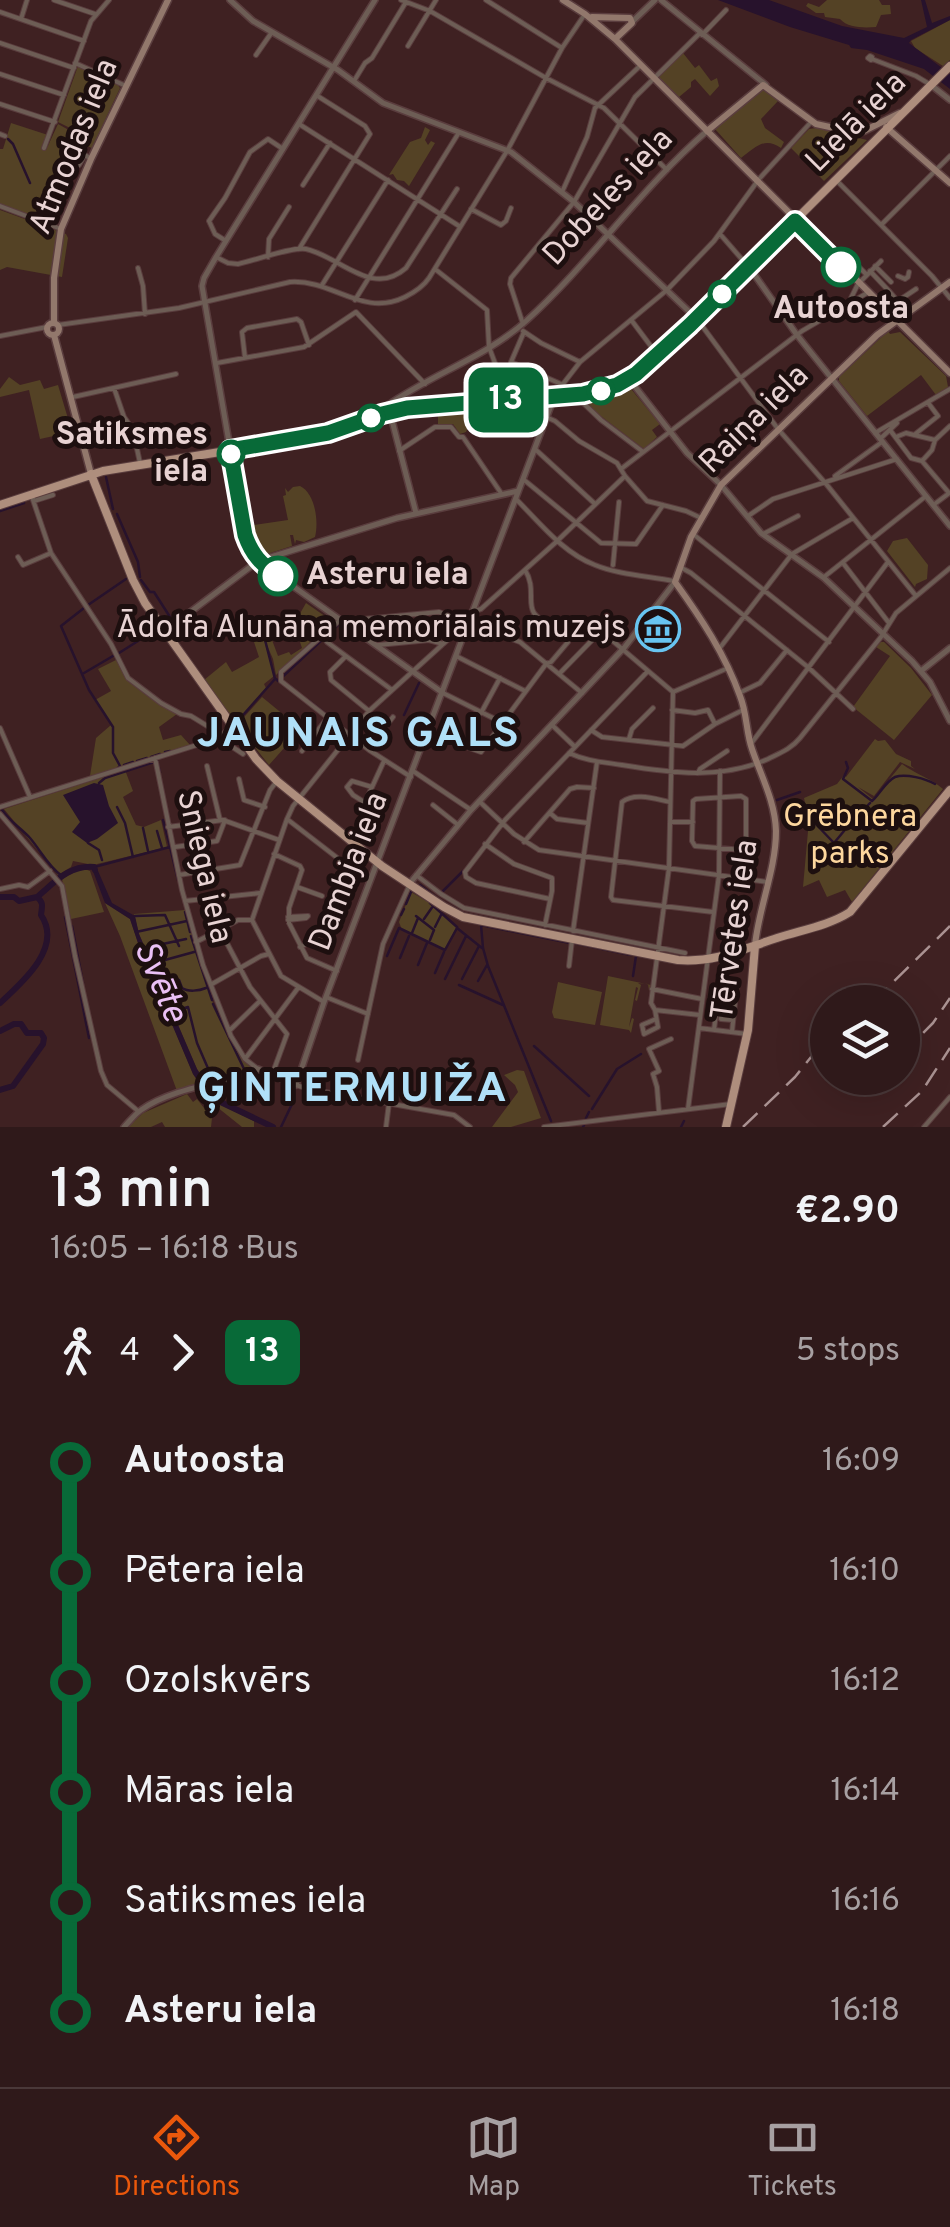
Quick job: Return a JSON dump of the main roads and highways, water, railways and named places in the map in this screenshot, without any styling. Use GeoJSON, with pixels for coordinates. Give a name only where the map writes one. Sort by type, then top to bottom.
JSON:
{"type":"FeatureCollection","features":[{"type":"Feature","properties":{"kind":"main road","name":"Atmodas iela"},"geometry":{"type":"LineString","coordinates":[[166,0],[61,230],[54,278],[53,328],[91,474],[133,580],[164,630],[256,759],[277,782],[378,862],[456,914],[658,952],[684,961],[733,954],[832,922],[850,912],[950,790]]}},
{"type":"Feature","properties":{"kind":"main road"},"geometry":{"type":"LineString","coordinates":[[563,0],[615,39],[950,373]]}},
{"type":"Feature","properties":{"kind":"main road"},"geometry":{"type":"LineString","coordinates":[[586,15],[630,20],[615,39]]}},
{"type":"Feature","properties":{"kind":"main road","name":"Lielā iela"},"geometry":{"type":"LineString","coordinates":[[0,505],[32,498],[91,474],[328,433],[407,408],[580,396],[607,389],[628,379],[697,319],[948,68]]}},
{"type":"Feature","properties":{"kind":"main road","name":"Dobeles iela"},"geometry":{"type":"LineString","coordinates":[[707,132],[766,85],[812,121],[848,131],[870,129]]}},
{"type":"Feature","properties":{"kind":"main road"},"geometry":{"type":"LineString","coordinates":[[870,129],[907,109]]}},
{"type":"Feature","properties":{"kind":"main road"},"geometry":{"type":"LineString","coordinates":[[870,129],[888,128],[950,183]]}},
{"type":"Feature","properties":{"kind":"main road","name":"Raiņa iela"},"geometry":{"type":"LineString","coordinates":[[675,582],[693,534],[721,485],[865,345],[950,282]]}},
{"type":"Feature","properties":{"kind":"main road","name":"Tērvetes iela"},"geometry":{"type":"LineString","coordinates":[[675,582],[708,628],[739,692],[750,745],[771,799],[776,829],[755,946],[747,1034],[726,1127]]}},
{"type":"Feature","properties":{"kind":"main road"},"geometry":{"type":"LineString","coordinates":[[733,954],[750,958],[753,965]]}},
{"type":"Feature","properties":{"kind":"water"},"geometry":{"type":"Polygon","coordinates":[[[718,0],[769,0],[842,26],[904,38],[927,27],[921,0],[925,0],[932,23],[950,16],[950,20],[909,43],[950,74],[950,89],[924,69],[851,48],[718,0]]]}},
{"type":"Feature","properties":{"kind":"water"},"geometry":{"type":"Polygon","coordinates":[[[94,783],[103,785],[118,823],[87,843],[72,832],[80,822],[63,795],[94,783]]]}},
{"type":"Feature","properties":{"kind":"water"},"geometry":{"type":"Polygon","coordinates":[[[95,864],[112,903],[135,916],[139,934],[204,1084],[193,1074],[130,919],[105,903],[91,866],[95,864]]]}},
{"type":"Feature","properties":{"kind":"waterway"},"geometry":{"type":"LineString","coordinates":[[8,139],[30,183]]}},
{"type":"Feature","properties":{"kind":"waterway"},"geometry":{"type":"LineString","coordinates":[[106,477],[113,509]]}},
{"type":"Feature","properties":{"kind":"waterway"},"geometry":{"type":"LineString","coordinates":[[0,511],[24,503]]}},
{"type":"Feature","properties":{"kind":"waterway"},"geometry":{"type":"LineString","coordinates":[[117,514],[138,562],[140,577]]}},
{"type":"Feature","properties":{"kind":"waterway"},"geometry":{"type":"LineString","coordinates":[[88,605],[126,579]]}},
{"type":"Feature","properties":{"kind":"waterway"},"geometry":{"type":"LineString","coordinates":[[141,580],[170,617],[167,621]]}},
{"type":"Feature","properties":{"kind":"waterway"},"geometry":{"type":"LineString","coordinates":[[84,608],[61,626],[89,690],[113,727],[113,753],[118,768]]}},
{"type":"Feature","properties":{"kind":"waterway"},"geometry":{"type":"LineString","coordinates":[[276,679],[339,624]]}},
{"type":"Feature","properties":{"kind":"waterway"},"geometry":{"type":"LineString","coordinates":[[119,653],[157,629]]}},
{"type":"Feature","properties":{"kind":"waterway"},"geometry":{"type":"LineString","coordinates":[[236,723],[275,679],[264,636]]}},
{"type":"Feature","properties":{"kind":"waterway"},"geometry":{"type":"LineString","coordinates":[[84,673],[113,656]]}},
{"type":"Feature","properties":{"kind":"waterway"},"geometry":{"type":"LineString","coordinates":[[404,715],[419,683]]}},
{"type":"Feature","properties":{"kind":"waterway"},"geometry":{"type":"LineString","coordinates":[[308,700],[341,726]]}},
{"type":"Feature","properties":{"kind":"waterway"},"geometry":{"type":"LineString","coordinates":[[165,752],[170,751]]}},
{"type":"Feature","properties":{"kind":"waterway"},"geometry":{"type":"LineString","coordinates":[[151,757],[160,754]]}},
{"type":"Feature","properties":{"kind":"waterway"},"geometry":{"type":"LineString","coordinates":[[137,761],[147,758]]}},
{"type":"Feature","properties":{"kind":"waterway"},"geometry":{"type":"LineString","coordinates":[[157,761],[160,772]]}},
{"type":"Feature","properties":{"kind":"waterway"},"geometry":{"type":"LineString","coordinates":[[124,765],[133,762]]}},
{"type":"Feature","properties":{"kind":"waterway"},"geometry":{"type":"LineString","coordinates":[[99,783],[154,762]]}},
{"type":"Feature","properties":{"kind":"waterway"},"geometry":{"type":"LineString","coordinates":[[846,762],[848,768],[843,779],[872,801],[895,777],[910,776],[935,784]]}},
{"type":"Feature","properties":{"kind":"waterway"},"geometry":{"type":"LineString","coordinates":[[777,800],[800,792]]}},
{"type":"Feature","properties":{"kind":"waterway"},"geometry":{"type":"LineString","coordinates":[[847,827],[870,803]]}},
{"type":"Feature","properties":{"kind":"waterway"},"geometry":{"type":"LineString","coordinates":[[117,807],[133,857]]}},
{"type":"Feature","properties":{"kind":"waterway"},"geometry":{"type":"LineString","coordinates":[[2,810],[62,876]]}},
{"type":"Feature","properties":{"kind":"waterway"},"geometry":{"type":"LineString","coordinates":[[811,819],[834,843],[844,831]]}},
{"type":"Feature","properties":{"kind":"waterway"},"geometry":{"type":"LineString","coordinates":[[163,820],[170,847]]}},
{"type":"Feature","properties":{"kind":"waterway"},"geometry":{"type":"LineString","coordinates":[[143,828],[148,851]]}},
{"type":"Feature","properties":{"kind":"waterway"},"geometry":{"type":"LineString","coordinates":[[157,831],[162,848]]}},
{"type":"Feature","properties":{"kind":"waterway"},"geometry":{"type":"LineString","coordinates":[[88,843],[99,850],[102,860]]}},
{"type":"Feature","properties":{"kind":"waterway"},"geometry":{"type":"LineString","coordinates":[[94,867],[170,847],[178,880]]}},
{"type":"Feature","properties":{"kind":"waterway"},"geometry":{"type":"LineString","coordinates":[[37,897],[70,872],[85,867],[95,870]]}},
{"type":"Feature","properties":{"kind":"waterway"},"geometry":{"type":"LineString","coordinates":[[442,892],[463,871]]}},
{"type":"Feature","properties":{"kind":"waterway"},"geometry":{"type":"LineString","coordinates":[[420,885],[438,899]]}},
{"type":"Feature","properties":{"kind":"waterway"},"geometry":{"type":"LineString","coordinates":[[406,904],[411,892]]}},
{"type":"Feature","properties":{"kind":"waterway","name":"Svēte"},"geometry":{"type":"LineString","coordinates":[[0,897],[19,901],[37,897],[42,903],[47,939],[37,963],[0,1003]]}},
{"type":"Feature","properties":{"kind":"waterway"},"geometry":{"type":"LineString","coordinates":[[430,903],[457,927]]}},
{"type":"Feature","properties":{"kind":"waterway"},"geometry":{"type":"LineString","coordinates":[[424,919],[433,906]]}},
{"type":"Feature","properties":{"kind":"waterway"},"geometry":{"type":"LineString","coordinates":[[401,915],[404,909]]}},
{"type":"Feature","properties":{"kind":"waterway"},"geometry":{"type":"LineString","coordinates":[[185,912],[190,932]]}},
{"type":"Feature","properties":{"kind":"waterway"},"geometry":{"type":"LineString","coordinates":[[135,916],[165,915],[179,946]]}},
{"type":"Feature","properties":{"kind":"waterway"},"geometry":{"type":"LineString","coordinates":[[435,927],[441,915]]}},
{"type":"Feature","properties":{"kind":"waterway"},"geometry":{"type":"LineString","coordinates":[[416,916],[434,930],[430,940]]}},
{"type":"Feature","properties":{"kind":"waterway"},"geometry":{"type":"LineString","coordinates":[[65,917],[89,1038]]}},
{"type":"Feature","properties":{"kind":"waterway"},"geometry":{"type":"LineString","coordinates":[[412,933],[418,918]]}},
{"type":"Feature","properties":{"kind":"waterway"},"geometry":{"type":"LineString","coordinates":[[136,932],[187,921]]}},
{"type":"Feature","properties":{"kind":"waterway"},"geometry":{"type":"LineString","coordinates":[[551,1121],[488,966],[481,925],[570,943]]}},
{"type":"Feature","properties":{"kind":"waterway"},"geometry":{"type":"LineString","coordinates":[[72,926],[83,983]]}},
{"type":"Feature","properties":{"kind":"waterway"},"geometry":{"type":"LineString","coordinates":[[387,956],[399,928],[445,950],[457,928],[482,948]]}},
{"type":"Feature","properties":{"kind":"waterway"},"geometry":{"type":"LineString","coordinates":[[191,936],[212,1000]]}},
{"type":"Feature","properties":{"kind":"waterway"},"geometry":{"type":"LineString","coordinates":[[400,958],[409,936]]}},
{"type":"Feature","properties":{"kind":"waterway"},"geometry":{"type":"LineString","coordinates":[[445,979],[466,936]]}},
{"type":"Feature","properties":{"kind":"waterway"},"geometry":{"type":"LineString","coordinates":[[144,948],[186,939]]}},
{"type":"Feature","properties":{"kind":"waterway"},"geometry":{"type":"LineString","coordinates":[[418,965],[427,943]]}},
{"type":"Feature","properties":{"kind":"waterway"},"geometry":{"type":"LineString","coordinates":[[574,943],[631,955]]}},
{"type":"Feature","properties":{"kind":"waterway"},"geometry":{"type":"LineString","coordinates":[[462,979],[479,946]]}},
{"type":"Feature","properties":{"kind":"waterway"},"geometry":{"type":"LineString","coordinates":[[154,963],[194,952]]}},
{"type":"Feature","properties":{"kind":"waterway"},"geometry":{"type":"LineString","coordinates":[[435,973],[444,952]]}},
{"type":"Feature","properties":{"kind":"waterway"},"geometry":{"type":"LineString","coordinates":[[633,976],[636,956]]}},
{"type":"Feature","properties":{"kind":"waterway"},"geometry":{"type":"LineString","coordinates":[[478,981],[487,965]]}},
{"type":"Feature","properties":{"kind":"waterway"},"geometry":{"type":"LineString","coordinates":[[159,982],[166,978],[179,980],[187,990],[206,988]]}},
{"type":"Feature","properties":{"kind":"waterway"},"geometry":{"type":"LineString","coordinates":[[459,985],[503,1005]]}},
{"type":"Feature","properties":{"kind":"waterway"},"geometry":{"type":"LineString","coordinates":[[172,1012],[188,1007],[210,1073],[230,1076],[245,1071],[213,1004]]}},
{"type":"Feature","properties":{"kind":"waterway","name":"Svēte"},"geometry":{"type":"LineString","coordinates":[[0,1031],[21,1024],[27,1033],[41,1033],[44,1038],[13,1086],[0,1090]]}},
{"type":"Feature","properties":{"kind":"waterway"},"geometry":{"type":"LineString","coordinates":[[534,1046],[589,1096]]}},
{"type":"Feature","properties":{"kind":"waterway"},"geometry":{"type":"LineString","coordinates":[[592,1109],[617,1069],[641,1054]]}},
{"type":"Feature","properties":{"kind":"waterway","name":"Svēte"},"geometry":{"type":"LineString","coordinates":[[201,1081],[210,1097],[273,1127]]}},
{"type":"Feature","properties":{"kind":"waterway"},"geometry":{"type":"LineString","coordinates":[[281,1127],[292,1104]]}},
{"type":"Feature","properties":{"kind":"waterway"},"geometry":{"type":"LineString","coordinates":[[586,1118],[589,1112]]}},
{"type":"Feature","properties":{"kind":"waterway"},"geometry":{"type":"LineString","coordinates":[[681,1127],[684,1121]]}},
{"type":"Feature","properties":{"kind":"railway"},"geometry":{"type":"LineString","coordinates":[[890,985],[950,926]]}},
{"type":"Feature","properties":{"kind":"railway"},"geometry":{"type":"LineString","coordinates":[[920,1036],[950,998]]}},
{"type":"Feature","properties":{"kind":"railway"},"geometry":{"type":"LineString","coordinates":[[883,1127],[922,1091],[950,1048]]}},
{"type":"Feature","properties":{"kind":"railway"},"geometry":{"type":"LineString","coordinates":[[743,1127],[810,1058]]}},
{"type":"Feature","properties":{"kind":"place","name":"Autoosta"},"geometry":{"type":"Point","coordinates":[841,267]}},
{"type":"Feature","properties":{"kind":"place","name":"Satiksmes iela"},"geometry":{"type":"Point","coordinates":[231,454]}},
{"type":"Feature","properties":{"kind":"place","name":"Asteru iela"},"geometry":{"type":"Point","coordinates":[278,576]}},
{"type":"Feature","properties":{"kind":"place","name":"Ādolfa Alunāna memoriālais muzejs"},"geometry":{"type":"Point","coordinates":[658,629]}},
{"type":"Feature","properties":{"kind":"district","name":"JAUNAIS GALS"},"geometry":{"type":"Point","coordinates":[359,735]}},
{"type":"Feature","properties":{"kind":"district","name":"ĢINTERMUIŽA"},"geometry":{"type":"Point","coordinates":[353,1090]}},
{"type":"Feature","properties":{"kind":"park label","name":"Grēbnera parks"},"geometry":{"type":"Point","coordinates":[850,836]}}]}
